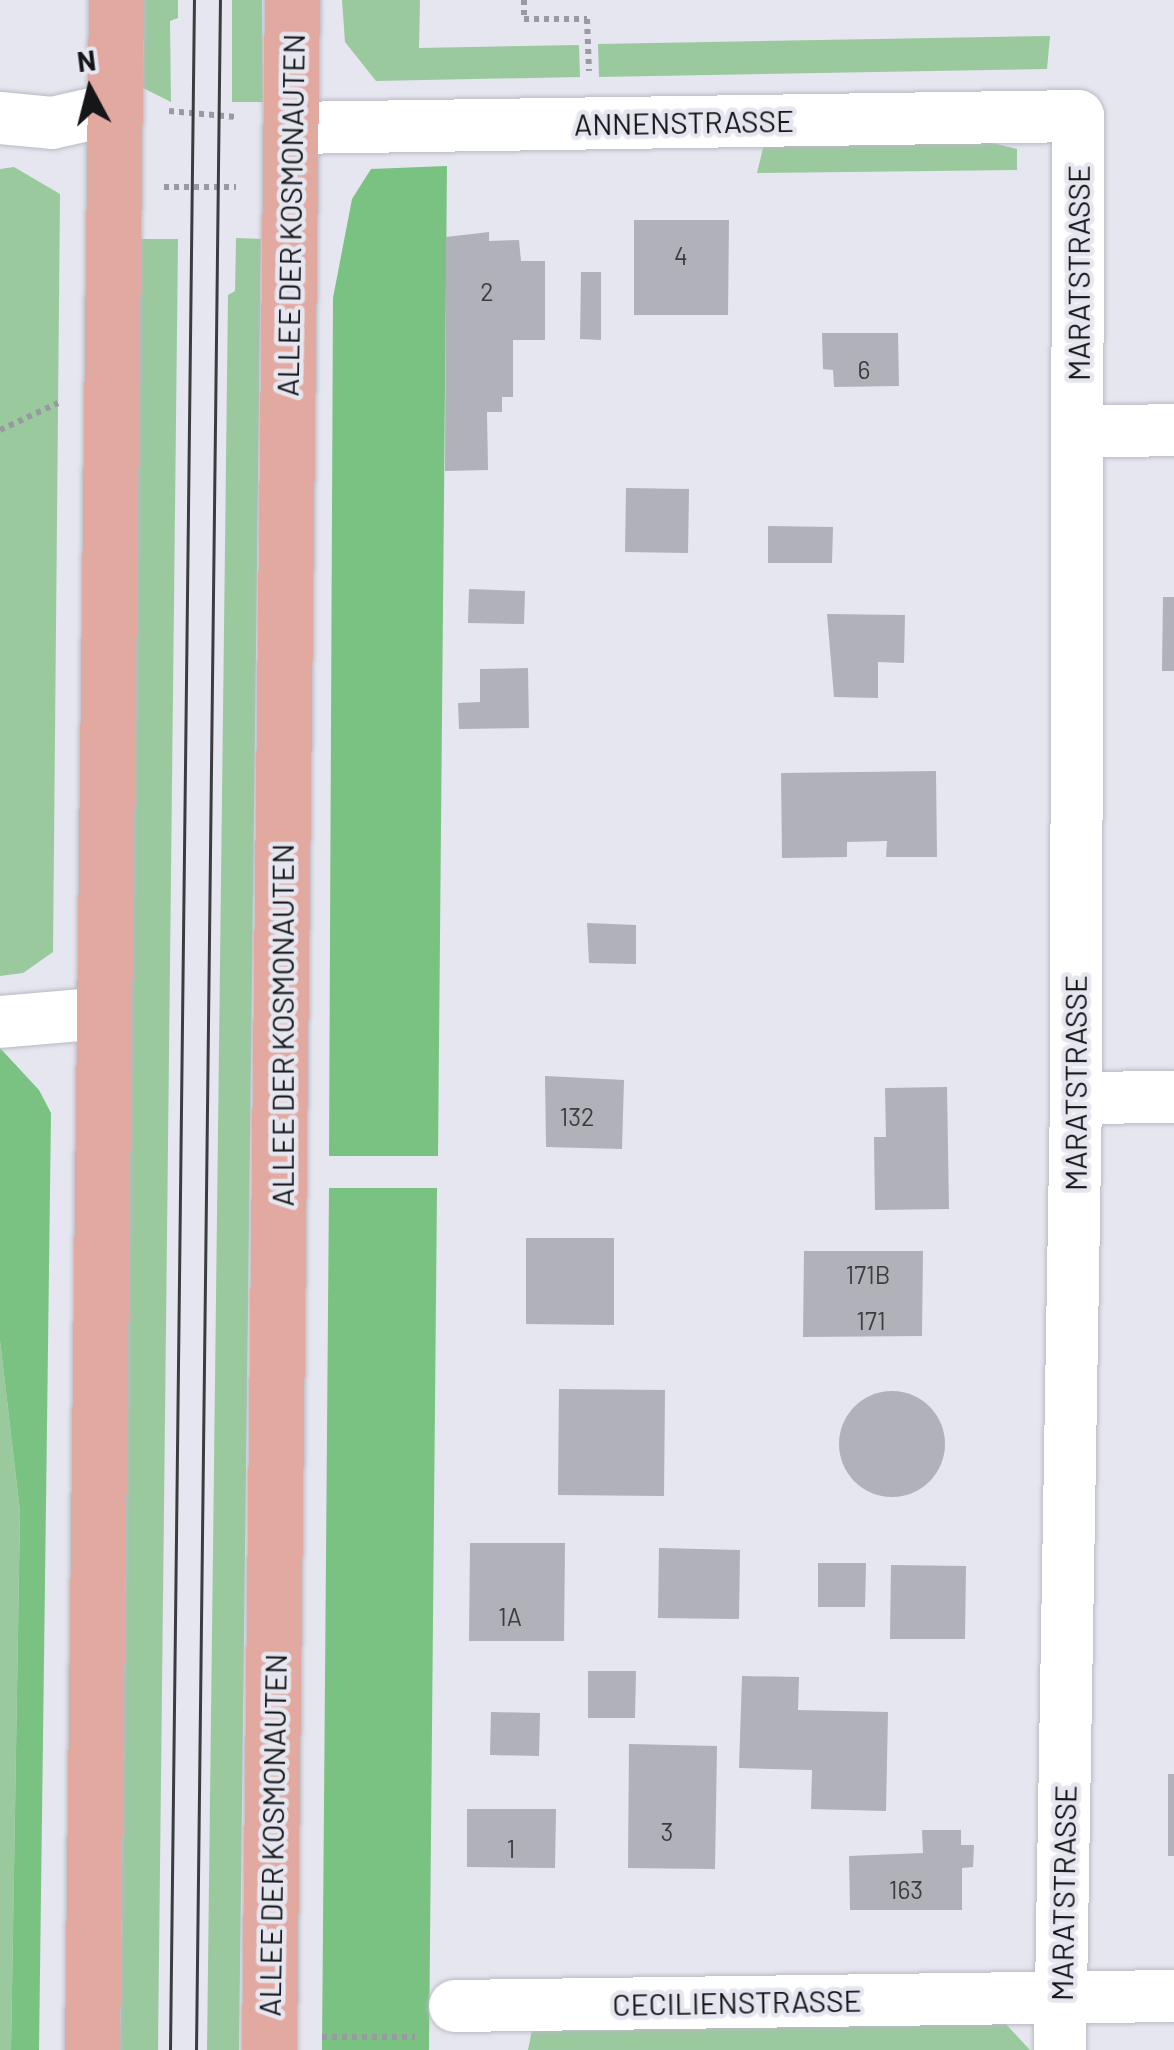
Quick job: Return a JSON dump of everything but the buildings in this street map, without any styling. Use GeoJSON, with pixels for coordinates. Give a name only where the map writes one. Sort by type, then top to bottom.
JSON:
{"type":"FeatureCollection","features":[{"type":"Feature","properties":{"kind":"main road"},"geometry":{"type":"LineString","coordinates":[[92,2050],[116,0]]}},
{"type":"Feature","properties":{"kind":"main road","name":"ALLEE DER KOSMONAUTEN"},"geometry":{"type":"LineString","coordinates":[[290,2044],[292,0]]}},
{"type":"Feature","properties":{"kind":"street"},"geometry":{"type":"LineString","coordinates":[[0,118],[52,123],[114,109]]}},
{"type":"Feature","properties":{"kind":"street","name":"ANNENSTRASSE"},"geometry":{"type":"LineString","coordinates":[[290,128],[1078,116]]}},
{"type":"Feature","properties":{"kind":"street","name":"MARATSTRASSE"},"geometry":{"type":"LineString","coordinates":[[1060,2050],[1076,1098],[1078,116]]}},
{"type":"Feature","properties":{"kind":"street"},"geometry":{"type":"LineString","coordinates":[[1077,432],[1174,430]]}},
{"type":"Feature","properties":{"kind":"street"},"geometry":{"type":"LineString","coordinates":[[0,1022],[104,1013]]}},
{"type":"Feature","properties":{"kind":"street"},"geometry":{"type":"LineString","coordinates":[[1076,1098],[1174,1097]]}},
{"type":"Feature","properties":{"kind":"street","name":"CECILIENSTRASSE"},"geometry":{"type":"LineString","coordinates":[[456,2006],[1174,1996]]}},
{"type":"Feature","properties":{"kind":"path"},"geometry":{"type":"LineString","coordinates":[[524,0],[524,20],[587,19],[589,85]]}},
{"type":"Feature","properties":{"kind":"path"},"geometry":{"type":"LineString","coordinates":[[114,109],[263,118],[290,128]]}},
{"type":"Feature","properties":{"kind":"path"},"geometry":{"type":"LineString","coordinates":[[112,186],[290,187]]}},
{"type":"Feature","properties":{"kind":"path"},"geometry":{"type":"LineString","coordinates":[[0,430],[68,398]]}},
{"type":"Feature","properties":{"kind":"path"},"geometry":{"type":"LineString","coordinates":[[290,2044],[419,2037],[456,2006]]}},
{"type":"Feature","properties":{"kind":"green space"},"geometry":{"type":"Polygon","coordinates":[[[144,0],[178,0],[178,18],[170,21],[171,102],[143,88],[144,0]]]}},
{"type":"Feature","properties":{"kind":"green space"},"geometry":{"type":"Polygon","coordinates":[[[232,0],[262,0],[263,102],[232,102],[232,0]]]}},
{"type":"Feature","properties":{"kind":"green space"},"geometry":{"type":"Polygon","coordinates":[[[342,0],[420,0],[419,48],[579,45],[580,77],[376,81],[345,42],[342,0]]]}},
{"type":"Feature","properties":{"kind":"green space"},"geometry":{"type":"Polygon","coordinates":[[[1050,36],[1047,69],[599,77],[598,44],[1050,36]]]}},
{"type":"Feature","properties":{"kind":"green space"},"geometry":{"type":"Polygon","coordinates":[[[984,141],[1017,149],[1017,170],[757,173],[764,144],[984,141]]]}},
{"type":"Feature","properties":{"kind":"green space"},"geometry":{"type":"Polygon","coordinates":[[[447,166],[438,1156],[329,1156],[333,298],[352,199],[371,169],[447,166]]]}},
{"type":"Feature","properties":{"kind":"green space"},"geometry":{"type":"Polygon","coordinates":[[[14,167],[60,194],[53,952],[23,973],[0,976],[0,169],[14,167]]]}},
{"type":"Feature","properties":{"kind":"green space"},"geometry":{"type":"Polygon","coordinates":[[[236,238],[261,239],[239,2050],[207,2050],[228,295],[235,291],[236,238]]]}},
{"type":"Feature","properties":{"kind":"green space"},"geometry":{"type":"Polygon","coordinates":[[[140,239],[178,239],[158,2050],[120,2050],[140,239]]]}},
{"type":"Feature","properties":{"kind":"green space"},"geometry":{"type":"Polygon","coordinates":[[[0,1048],[39,1090],[51,1113],[39,2050],[11,2050],[20,1512],[0,1340],[0,1048]]]}},
{"type":"Feature","properties":{"kind":"green space"},"geometry":{"type":"Polygon","coordinates":[[[329,1188],[437,1188],[429,2050],[322,2050],[329,1188]]]}},
{"type":"Feature","properties":{"kind":"green space"},"geometry":{"type":"Polygon","coordinates":[[[0,1340],[20,1512],[11,2050],[0,2050],[0,1340]]]}},
{"type":"Feature","properties":{"kind":"green space"},"geometry":{"type":"Polygon","coordinates":[[[1004,2022],[1030,2050],[528,2050],[533,2025],[1004,2022]]]}},
{"type":"Feature","properties":{"kind":"tram line"},"geometry":{"type":"LineString","coordinates":[[170,2050],[194,0]]}},
{"type":"Feature","properties":{"kind":"tram line"},"geometry":{"type":"LineString","coordinates":[[196,2050],[220,0]]}}]}
